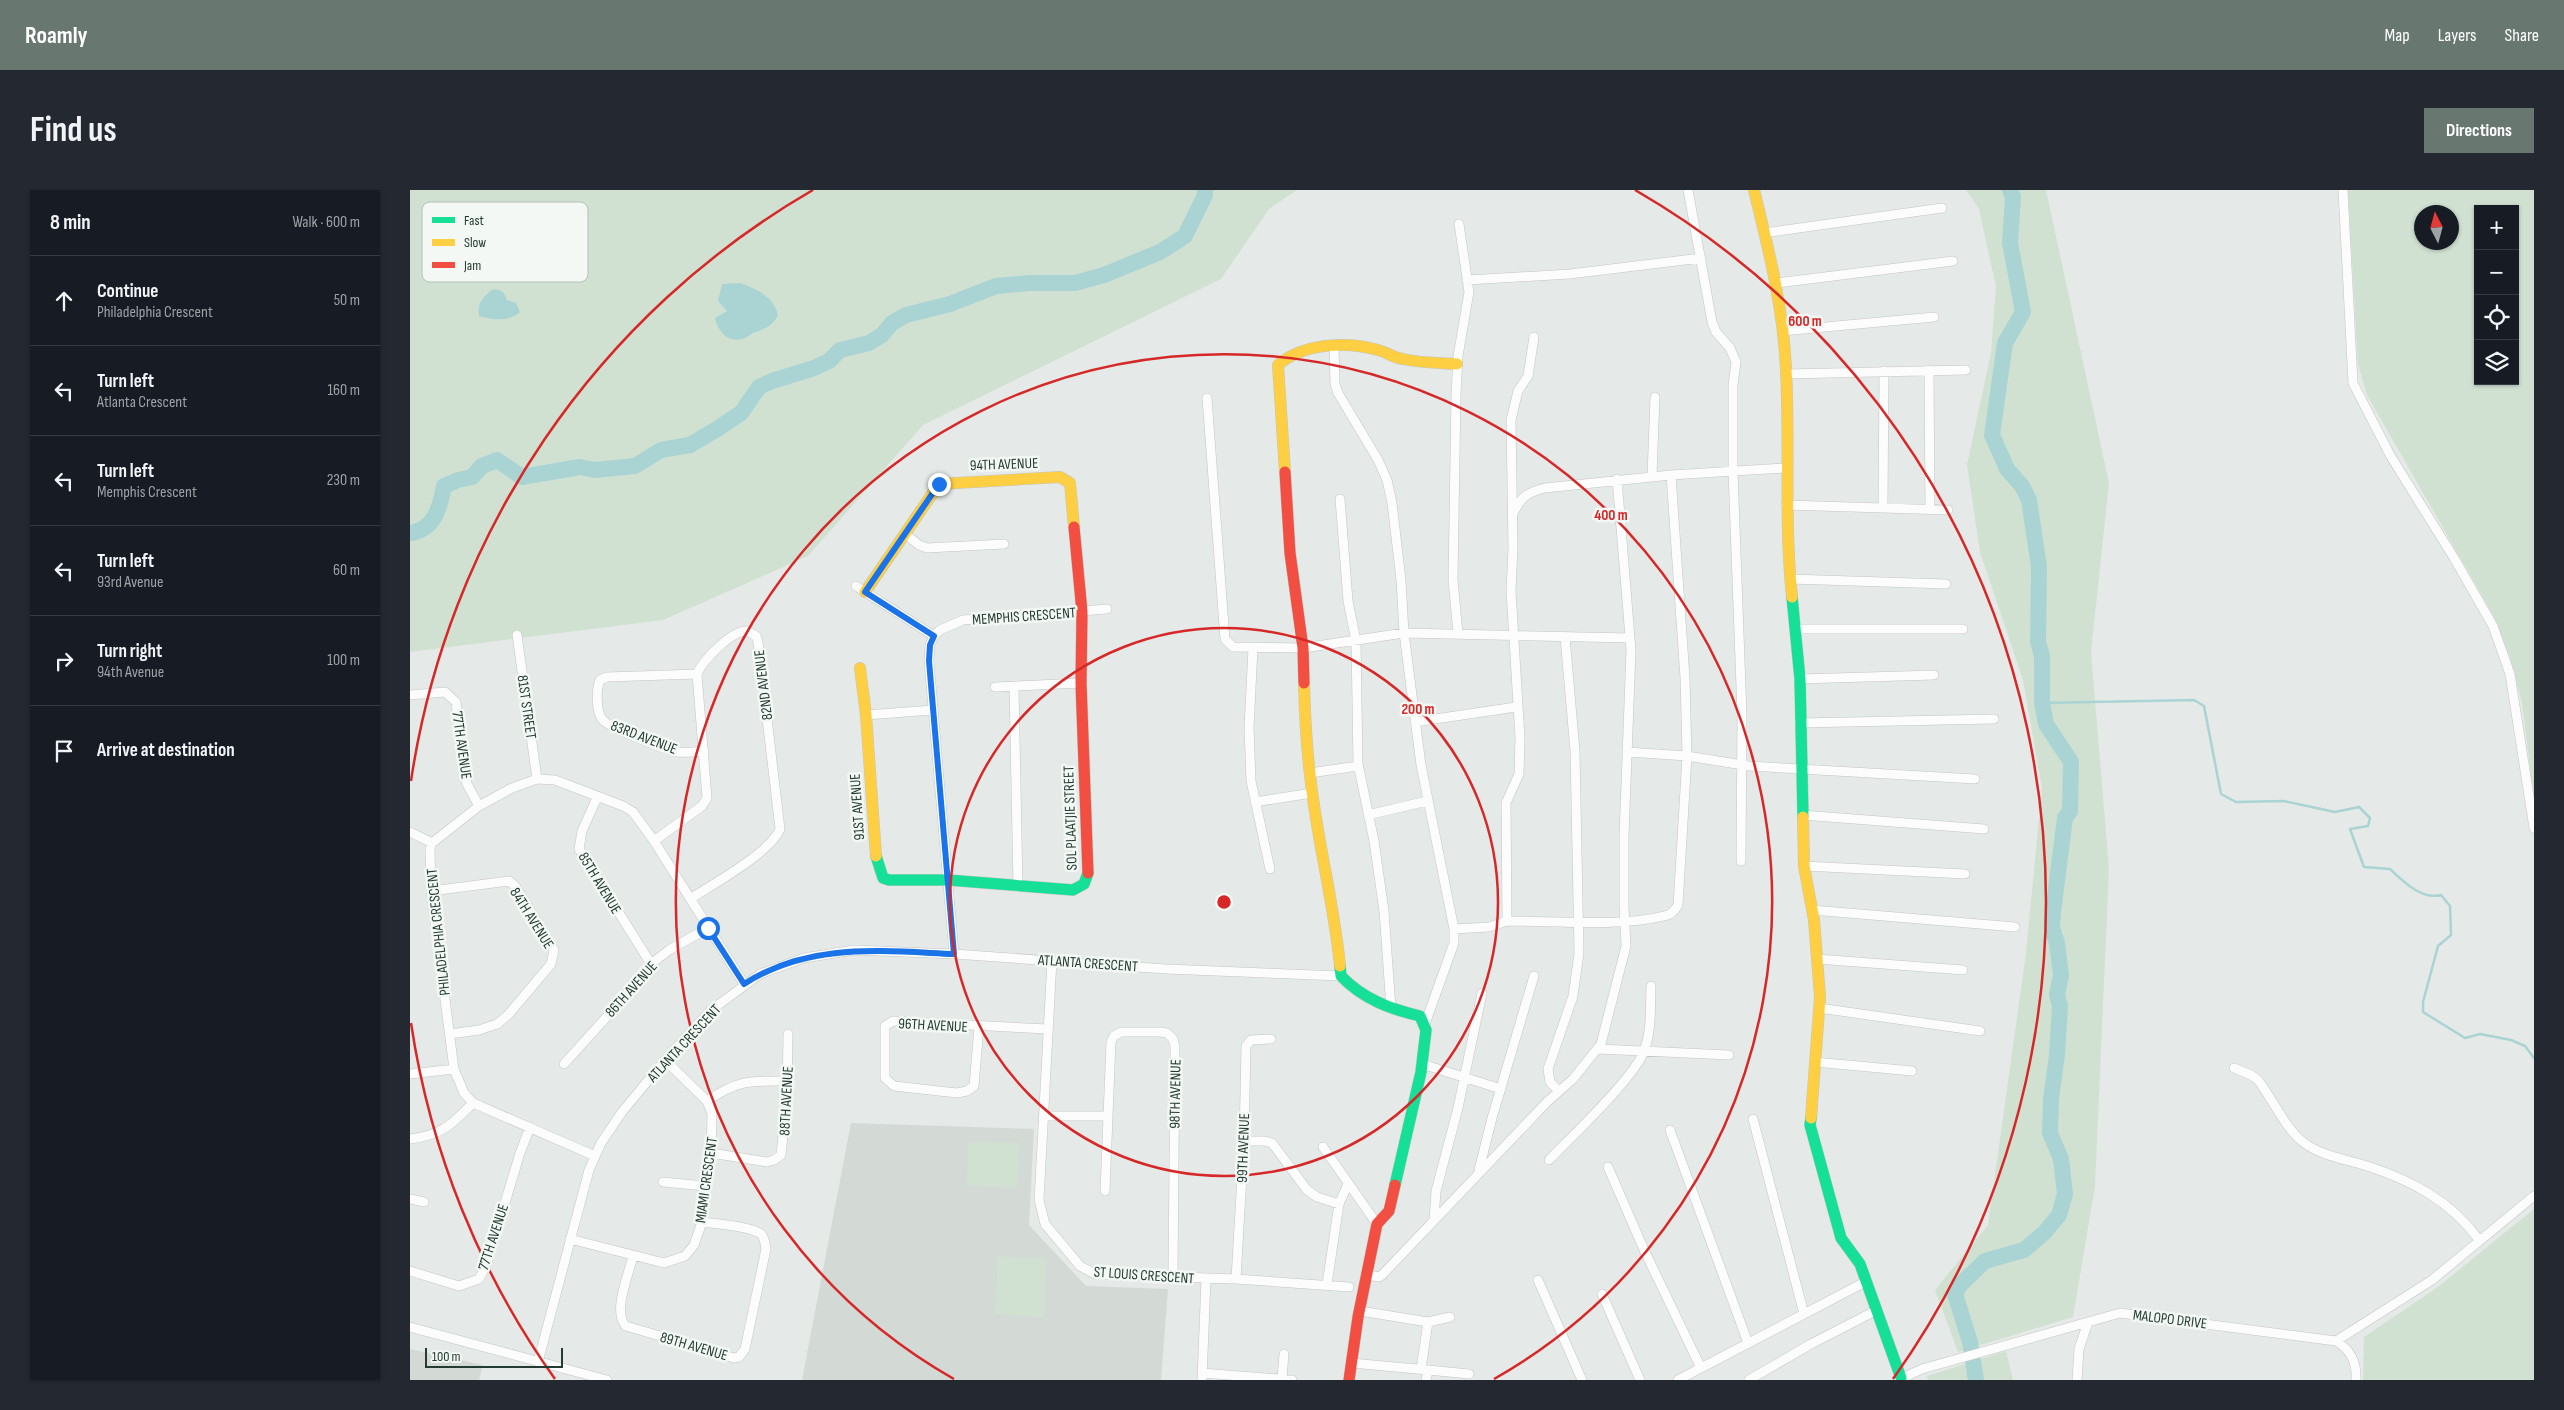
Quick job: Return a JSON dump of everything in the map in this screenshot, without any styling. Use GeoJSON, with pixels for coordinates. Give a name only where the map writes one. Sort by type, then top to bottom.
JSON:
{"type":"FeatureCollection","features":[{"type":"Feature","properties":{"kind":"street"},"geometry":{"type":"LineString","coordinates":[[1688,190],[1712,322],[1716,332],[1730,348],[1736,362],[1733,385],[1733,471],[1742,715],[1740,764],[1741,861]]}},
{"type":"Feature","properties":{"kind":"street"},"geometry":{"type":"LineString","coordinates":[[1754,190],[1777,283],[1786,374],[1786,505],[1790,580],[1800,679],[1800,768],[1804,866],[1812,910],[1819,1008],[1810,1125],[1839,1230],[1860,1264],[1867,1281],[1900,1379]]}},
{"type":"Feature","properties":{"kind":"street"},"geometry":{"type":"LineString","coordinates":[[2343,190],[2353,383],[2390,455],[2454,558],[2493,626],[2503,650],[2510,674],[2534,828]]}},
{"type":"Feature","properties":{"kind":"street"},"geometry":{"type":"LineString","coordinates":[[1764,233],[1942,208]]}},
{"type":"Feature","properties":{"kind":"street"},"geometry":{"type":"LineString","coordinates":[[1458,634],[1453,580],[1457,364],[1469,292],[1459,224]]}},
{"type":"Feature","properties":{"kind":"street"},"geometry":{"type":"LineString","coordinates":[[1467,280],[1570,274],[1700,258]]}},
{"type":"Feature","properties":{"kind":"street"},"geometry":{"type":"LineString","coordinates":[[1777,283],[1953,260]]}},
{"type":"Feature","properties":{"kind":"street"},"geometry":{"type":"LineString","coordinates":[[1782,331],[1934,317]]}},
{"type":"Feature","properties":{"kind":"street"},"geometry":{"type":"LineString","coordinates":[[1507,921],[1506,803],[1519,774],[1520,738],[1516,708],[1512,634],[1513,515],[1511,420],[1518,391],[1528,376],[1534,337]]}},
{"type":"Feature","properties":{"kind":"street"},"geometry":{"type":"LineString","coordinates":[[1425,1024],[1420,1016],[1369,1000],[1341,976],[1337,932],[1312,793],[1305,734],[1303,648],[1289,543],[1278,365],[1284,358],[1292,355],[1334,346],[1358,346],[1378,350],[1405,360],[1457,364]]}},
{"type":"Feature","properties":{"kind":"street"},"geometry":{"type":"LineString","coordinates":[[1334,346],[1335,384],[1338,393],[1378,460],[1387,480],[1401,580],[1404,633],[1415,722],[1427,801],[1454,929],[1454,943],[1425,1024],[1422,1064],[1389,1211],[1377,1224],[1366,1275],[1349,1380]]}},
{"type":"Feature","properties":{"kind":"street"},"geometry":{"type":"LineString","coordinates":[[1930,370],[1930,509]]}},
{"type":"Feature","properties":{"kind":"street"},"geometry":{"type":"LineString","coordinates":[[1786,374],[1966,370]]}},
{"type":"Feature","properties":{"kind":"street"},"geometry":{"type":"LineString","coordinates":[[1882,508],[1884,371]]}},
{"type":"Feature","properties":{"kind":"street"},"geometry":{"type":"LineString","coordinates":[[1652,476],[1655,397]]}},
{"type":"Feature","properties":{"kind":"street"},"geometry":{"type":"LineString","coordinates":[[1206,398],[1225,639],[1233,647],[1303,648],[1404,633],[1630,638]]}},
{"type":"Feature","properties":{"kind":"street"},"geometry":{"type":"LineString","coordinates":[[1513,515],[1522,498],[1530,492],[1671,474],[1785,468]]}},
{"type":"Feature","properties":{"kind":"street"},"geometry":{"type":"LineString","coordinates":[[1454,929],[1489,927],[1507,921],[1625,920],[1665,916],[1674,912],[1678,905],[1687,756],[1686,678],[1671,474]]}},
{"type":"Feature","properties":{"kind":"street","name":"94TH AVENUE"},"geometry":{"type":"LineString","coordinates":[[861,589],[905,534],[934,489],[946,482],[1066,479],[1070,483],[1073,492],[1082,612]]}},
{"type":"Feature","properties":{"kind":"street"},"geometry":{"type":"LineString","coordinates":[[1366,1275],[1379,1277],[1382,1275],[1479,1172],[1573,1079],[1598,1049],[1626,946],[1624,836],[1630,638],[1617,480]]}},
{"type":"Feature","properties":{"kind":"street"},"geometry":{"type":"LineString","coordinates":[[1340,499],[1348,601],[1356,641],[1358,766],[1368,815],[1388,943],[1391,1008]]}},
{"type":"Feature","properties":{"kind":"street"},"geometry":{"type":"LineString","coordinates":[[1786,505],[1948,510]]}},
{"type":"Feature","properties":{"kind":"street"},"geometry":{"type":"LineString","coordinates":[[905,534],[919,546],[927,548],[1004,544]]}},
{"type":"Feature","properties":{"kind":"street"},"geometry":{"type":"LineString","coordinates":[[1790,580],[1946,584]]}},
{"type":"Feature","properties":{"kind":"street"},"geometry":{"type":"LineString","coordinates":[[861,589],[934,636],[930,645],[929,661],[954,954]]}},
{"type":"Feature","properties":{"kind":"street","name":"MEMPHIS CRESCENT"},"geometry":{"type":"LineString","coordinates":[[934,636],[940,630],[963,620],[1107,609]]}},
{"type":"Feature","properties":{"kind":"street","name":"SOL PLAATJIE STREET"},"geometry":{"type":"LineString","coordinates":[[948,880],[1073,890],[1079,888],[1087,879],[1081,682],[1082,612]]}},
{"type":"Feature","properties":{"kind":"street"},"geometry":{"type":"LineString","coordinates":[[1795,629],[1963,629]]}},
{"type":"Feature","properties":{"kind":"street","name":"82ND AVENUE"},"geometry":{"type":"LineString","coordinates":[[690,899],[762,851],[776,839],[780,829],[756,636],[747,631],[734,634],[701,665],[697,674]]}},
{"type":"Feature","properties":{"kind":"street","name":"81ST STREET"},"geometry":{"type":"LineString","coordinates":[[517,635],[537,779]]}},
{"type":"Feature","properties":{"kind":"street"},"geometry":{"type":"LineString","coordinates":[[1559,1091],[1550,1082],[1548,1069],[1573,996],[1579,953],[1575,750],[1565,637]]}},
{"type":"Feature","properties":{"kind":"street"},"geometry":{"type":"LineString","coordinates":[[1253,648],[1249,728],[1251,781],[1270,869]]}},
{"type":"Feature","properties":{"kind":"street","name":"91ST AVENUE"},"geometry":{"type":"LineString","coordinates":[[860,668],[866,715],[876,863],[881,875],[889,880],[948,880]]}},
{"type":"Feature","properties":{"kind":"street"},"geometry":{"type":"LineString","coordinates":[[654,841],[702,806],[707,798],[697,674]]}},
{"type":"Feature","properties":{"kind":"street","name":"83RD AVENUE"},"geometry":{"type":"LineString","coordinates":[[697,674],[607,677],[600,680],[598,686],[600,713],[607,724],[665,748],[677,752],[704,751]]}},
{"type":"Feature","properties":{"kind":"street"},"geometry":{"type":"LineString","coordinates":[[1800,679],[1934,675]]}},
{"type":"Feature","properties":{"kind":"street"},"geometry":{"type":"LineString","coordinates":[[995,686],[1081,682]]}},
{"type":"Feature","properties":{"kind":"street"},"geometry":{"type":"LineString","coordinates":[[1014,686],[1018,886]]}},
{"type":"Feature","properties":{"kind":"street","name":"77TH AVENUE"},"geometry":{"type":"LineString","coordinates":[[410,695],[445,692],[456,702],[464,773],[467,784],[479,806]]}},
{"type":"Feature","properties":{"kind":"street"},"geometry":{"type":"LineString","coordinates":[[1415,722],[1516,708]]}},
{"type":"Feature","properties":{"kind":"street"},"geometry":{"type":"LineString","coordinates":[[866,715],[933,710]]}},
{"type":"Feature","properties":{"kind":"street"},"geometry":{"type":"LineString","coordinates":[[1800,723],[1994,719]]}},
{"type":"Feature","properties":{"kind":"street"},"geometry":{"type":"LineString","coordinates":[[1628,752],[1687,756],[1740,764],[1975,779]]}},
{"type":"Feature","properties":{"kind":"street"},"geometry":{"type":"LineString","coordinates":[[1310,773],[1358,766]]}},
{"type":"Feature","properties":{"kind":"street"},"geometry":{"type":"LineString","coordinates":[[410,832],[432,843],[479,806],[512,788],[537,779],[555,780],[597,798],[623,806],[633,812],[654,841],[744,984]]}},
{"type":"Feature","properties":{"kind":"street"},"geometry":{"type":"LineString","coordinates":[[1255,802],[1312,793]]}},
{"type":"Feature","properties":{"kind":"street","name":"85TH AVENUE"},"geometry":{"type":"LineString","coordinates":[[597,798],[582,831],[579,849],[650,964]]}},
{"type":"Feature","properties":{"kind":"street"},"geometry":{"type":"LineString","coordinates":[[1368,815],[1427,801]]}},
{"type":"Feature","properties":{"kind":"street"},"geometry":{"type":"LineString","coordinates":[[1802,815],[1984,828]]}},
{"type":"Feature","properties":{"kind":"street","name":"PHILADELPHIA CRESCENT"},"geometry":{"type":"LineString","coordinates":[[432,843],[430,849],[431,891],[454,1069],[464,1093],[473,1103]]}},
{"type":"Feature","properties":{"kind":"street"},"geometry":{"type":"LineString","coordinates":[[1804,866],[1966,874]]}},
{"type":"Feature","properties":{"kind":"street","name":"84TH AVENUE"},"geometry":{"type":"LineString","coordinates":[[431,891],[509,881],[516,887],[554,950],[552,964],[508,1015],[496,1024],[479,1030],[450,1034]]}},
{"type":"Feature","properties":{"kind":"street"},"geometry":{"type":"LineString","coordinates":[[1812,910],[2014,927]]}},
{"type":"Feature","properties":{"kind":"street","name":"86TH AVENUE"},"geometry":{"type":"LineString","coordinates":[[564,1064],[631,990],[650,964],[669,950],[708,928]]}},
{"type":"Feature","properties":{"kind":"street","name":"ATLANTA CRESCENT"},"geometry":{"type":"LineString","coordinates":[[538,1362],[570,1239],[600,1143],[622,1112],[665,1060],[710,1011],[744,984],[776,966],[827,953],[854,950],[954,954],[1166,969],[1341,976]]}},
{"type":"Feature","properties":{"kind":"street"},"geometry":{"type":"LineString","coordinates":[[1817,959],[1963,970]]}},
{"type":"Feature","properties":{"kind":"street","name":"ST LOUIS CRESCENT"},"geometry":{"type":"LineString","coordinates":[[1052,960],[1039,1200],[1045,1224],[1086,1270],[1095,1274],[1236,1279],[1349,1287]]}},
{"type":"Feature","properties":{"kind":"street"},"geometry":{"type":"LineString","coordinates":[[1479,1172],[1534,976]]}},
{"type":"Feature","properties":{"kind":"street"},"geometry":{"type":"LineString","coordinates":[[1549,1160],[1623,1081],[1644,1053],[1650,1032],[1651,986]]}},
{"type":"Feature","properties":{"kind":"street"},"geometry":{"type":"LineString","coordinates":[[1434,1220],[1436,1191],[1465,1078],[1482,993]]}},
{"type":"Feature","properties":{"kind":"street"},"geometry":{"type":"LineString","coordinates":[[1819,1008],[1980,1032]]}},
{"type":"Feature","properties":{"kind":"street","name":"96TH AVENUE"},"geometry":{"type":"LineString","coordinates":[[978,1027],[976,1076],[974,1086],[967,1091],[957,1093],[894,1086],[885,1078],[885,1026],[893,1021],[978,1027],[1047,1029]]}},
{"type":"Feature","properties":{"kind":"street","name":"98TH AVENUE"},"geometry":{"type":"LineString","coordinates":[[1105,1191],[1109,1049],[1114,1036],[1121,1032],[1167,1033],[1173,1039],[1176,1046],[1173,1277]]}},
{"type":"Feature","properties":{"kind":"street","name":"88TH AVENUE"},"geometry":{"type":"LineString","coordinates":[[711,1153],[767,1162],[781,1155],[788,1081],[788,1034]]}},
{"type":"Feature","properties":{"kind":"street","name":"99TH AVENUE"},"geometry":{"type":"LineString","coordinates":[[1236,1279],[1244,1141],[1246,1046],[1251,1040],[1271,1039]]}},
{"type":"Feature","properties":{"kind":"street"},"geometry":{"type":"LineString","coordinates":[[1598,1049],[1644,1053],[1729,1055]]}},
{"type":"Feature","properties":{"kind":"street"},"geometry":{"type":"LineString","coordinates":[[665,1060],[708,1101],[725,1088],[742,1082],[788,1081]]}},
{"type":"Feature","properties":{"kind":"street"},"geometry":{"type":"LineString","coordinates":[[1815,1062],[1912,1071]]}},
{"type":"Feature","properties":{"kind":"street"},"geometry":{"type":"LineString","coordinates":[[1422,1064],[1501,1089]]}},
{"type":"Feature","properties":{"kind":"street"},"geometry":{"type":"LineString","coordinates":[[2234,1068],[2258,1080],[2302,1141],[2325,1154],[2407,1180],[2439,1200],[2466,1221],[2479,1240]]}},
{"type":"Feature","properties":{"kind":"street"},"geometry":{"type":"LineString","coordinates":[[410,1074],[454,1069]]}},
{"type":"Feature","properties":{"kind":"street","name":"MIAMI CRESCENT"},"geometry":{"type":"LineString","coordinates":[[570,1239],[664,1263],[686,1256],[694,1245],[702,1222],[713,1124],[708,1101]]}},
{"type":"Feature","properties":{"kind":"street"},"geometry":{"type":"LineString","coordinates":[[410,1139],[439,1133],[473,1103],[595,1156]]}},
{"type":"Feature","properties":{"kind":"street"},"geometry":{"type":"LineString","coordinates":[[1044,1116],[1106,1116]]}},
{"type":"Feature","properties":{"kind":"street"},"geometry":{"type":"LineString","coordinates":[[1753,1119],[1804,1314]]}},
{"type":"Feature","properties":{"kind":"street","name":"77TH AVENUE"},"geometry":{"type":"LineString","coordinates":[[410,1271],[459,1286],[479,1279],[486,1266],[530,1127]]}},
{"type":"Feature","properties":{"kind":"street"},"geometry":{"type":"LineString","coordinates":[[1670,1130],[1748,1343]]}},
{"type":"Feature","properties":{"kind":"street"},"geometry":{"type":"LineString","coordinates":[[1244,1141],[1272,1143],[1307,1190],[1316,1197],[1339,1204]]}},
{"type":"Feature","properties":{"kind":"street"},"geometry":{"type":"LineString","coordinates":[[1323,1147],[1377,1224]]}},
{"type":"Feature","properties":{"kind":"street"},"geometry":{"type":"LineString","coordinates":[[1608,1167],[1645,1252],[1701,1368]]}},
{"type":"Feature","properties":{"kind":"street"},"geometry":{"type":"LineString","coordinates":[[663,1182],[705,1186]]}},
{"type":"Feature","properties":{"kind":"street"},"geometry":{"type":"LineString","coordinates":[[1327,1284],[1339,1204],[1348,1184]]}},
{"type":"Feature","properties":{"kind":"street"},"geometry":{"type":"LineString","coordinates":[[2356,1380],[2353,1358],[2348,1348],[2336,1341],[2432,1280],[2534,1196]]}},
{"type":"Feature","properties":{"kind":"street"},"geometry":{"type":"LineString","coordinates":[[410,1198],[424,1202]]}},
{"type":"Feature","properties":{"kind":"street","name":"89TH AVENUE"},"geometry":{"type":"LineString","coordinates":[[633,1256],[620,1308],[621,1321],[626,1326],[734,1358],[739,1356],[745,1350],[766,1249],[765,1240],[761,1234],[753,1230],[702,1222]]}},
{"type":"Feature","properties":{"kind":"street"},"geometry":{"type":"LineString","coordinates":[[1206,1279],[1202,1376],[1282,1378],[1292,1380]]}},
{"type":"Feature","properties":{"kind":"street"},"geometry":{"type":"LineString","coordinates":[[1538,1280],[1582,1380]]}},
{"type":"Feature","properties":{"kind":"street"},"geometry":{"type":"LineString","coordinates":[[1678,1380],[1867,1281]]}},
{"type":"Feature","properties":{"kind":"street"},"geometry":{"type":"LineString","coordinates":[[1602,1294],[1640,1380]]}},
{"type":"Feature","properties":{"kind":"street"},"geometry":{"type":"LineString","coordinates":[[1749,1380],[1877,1310]]}},
{"type":"Feature","properties":{"kind":"street"},"geometry":{"type":"LineString","coordinates":[[1360,1311],[1428,1322],[1450,1317]]}},
{"type":"Feature","properties":{"kind":"street","name":"MALOPO DRIVE"},"geometry":{"type":"LineString","coordinates":[[1900,1379],[1950,1361],[2120,1313],[2140,1314],[2336,1341]]}},
{"type":"Feature","properties":{"kind":"street"},"geometry":{"type":"LineString","coordinates":[[1426,1380],[1428,1322]]}},
{"type":"Feature","properties":{"kind":"street"},"geometry":{"type":"LineString","coordinates":[[2077,1380],[2079,1349],[2088,1322]]}},
{"type":"Feature","properties":{"kind":"street"},"geometry":{"type":"LineString","coordinates":[[410,1328],[607,1380]]}},
{"type":"Feature","properties":{"kind":"street"},"geometry":{"type":"LineString","coordinates":[[1282,1378],[1284,1354]]}},
{"type":"Feature","properties":{"kind":"street"},"geometry":{"type":"LineString","coordinates":[[1351,1363],[1469,1374]]}},
{"type":"Feature","properties":{"kind":"shaded area"},"geometry":{"type":"Polygon","coordinates":[[[851,1123],[1034,1129],[1029,1225],[1086,1286],[1168,1289],[1161,1380],[802,1380],[851,1123]]]}},
{"type":"Feature","properties":{"kind":"shaded area"},"geometry":{"type":"Polygon","coordinates":[[[410,1349],[483,1365],[479,1380],[410,1380],[410,1349]]]}},
{"type":"Feature","properties":{"kind":"green space"},"geometry":{"type":"Polygon","coordinates":[[[410,190],[1297,190],[1269,209],[1221,279],[923,425],[808,556],[663,620],[410,652],[410,190]]]}},
{"type":"Feature","properties":{"kind":"green space"},"geometry":{"type":"Polygon","coordinates":[[[1966,190],[2046,190],[2109,483],[2091,652],[2109,869],[2095,1186],[2073,1317],[1958,1352],[1935,1290],[1988,1225],[2026,953],[2042,788],[2023,680],[1980,552],[1967,465],[1991,353],[1996,287],[1979,209],[1966,190]]]}},
{"type":"Feature","properties":{"kind":"green space"},"geometry":{"type":"Polygon","coordinates":[[[2348,190],[2534,190],[2534,799],[2522,703],[2510,657],[2493,615],[2367,395],[2358,364],[2348,190]]]}},
{"type":"Feature","properties":{"kind":"green space"},"geometry":{"type":"Polygon","coordinates":[[[969,1142],[1019,1143],[1017,1187],[967,1186],[969,1142]]]}},
{"type":"Feature","properties":{"kind":"green space"},"geometry":{"type":"Polygon","coordinates":[[[2534,1209],[2534,1380],[2363,1380],[2364,1337],[2438,1287],[2534,1209]]]}},
{"type":"Feature","properties":{"kind":"green space"},"geometry":{"type":"Polygon","coordinates":[[[998,1257],[1047,1259],[1044,1317],[995,1314],[998,1257]]]}},
{"type":"Feature","properties":{"kind":"green space"},"geometry":{"type":"Polygon","coordinates":[[[2006,1351],[2013,1380],[1928,1380],[1927,1376],[2006,1351]]]}},
{"type":"Feature","properties":{"kind":"water"},"geometry":{"type":"Polygon","coordinates":[[[740,283],[764,294],[773,303],[778,315],[773,323],[767,327],[744,339],[737,340],[724,335],[718,327],[715,318],[727,311],[718,301],[722,284],[740,283]]]}},
{"type":"Feature","properties":{"kind":"water"},"geometry":{"type":"Polygon","coordinates":[[[493,289],[501,291],[507,300],[516,303],[520,312],[506,319],[479,316],[479,307],[482,301],[493,289]]]}},
{"type":"Feature","properties":{"kind":"waterway"},"geometry":{"type":"LineString","coordinates":[[410,533],[418,531],[430,523],[438,510],[444,486],[472,477],[482,466],[497,460],[522,477],[580,467],[595,470],[635,466],[661,450],[690,445],[717,429],[741,413],[759,387],[814,368],[829,361],[840,350],[869,343],[882,335],[892,323],[906,315],[950,304],[996,286],[1030,283],[1075,283],[1104,275],[1160,252],[1185,236],[1205,195],[1205,190]]}},
{"type":"Feature","properties":{"kind":"waterway"},"geometry":{"type":"LineString","coordinates":[[1976,1380],[1970,1342],[1955,1294],[1960,1285],[1985,1261],[2024,1250],[2044,1233],[2059,1215],[2065,1194],[2061,1159],[2050,1133],[2051,1099],[2057,1055],[2060,1006],[2057,995],[2061,975],[2057,943],[2052,928],[2065,818],[2070,811],[2071,762],[2046,724],[2042,703],[2042,656],[2038,642],[2039,567],[2029,500],[2022,486],[2007,469],[1992,435],[2005,343],[2023,312],[2010,243],[2013,197],[2010,190]]}},
{"type":"Feature","properties":{"kind":"waterway"},"geometry":{"type":"LineString","coordinates":[[2042,703],[2194,700],[2204,706],[2221,794],[2236,802],[2284,801],[2335,812],[2359,807],[2370,818],[2368,826],[2350,829],[2364,867],[2390,869],[2407,884],[2420,892],[2426,895],[2441,895],[2450,906],[2451,935],[2438,946],[2423,1002],[2423,1012],[2465,1038],[2480,1034],[2511,1040],[2525,1046],[2534,1058]]}},
{"type":"Feature","properties":{"kind":"traffic: fast"},"geometry":{"type":"LineString","coordinates":[[1792,597],[1800,679],[1803,817]]}},
{"type":"Feature","properties":{"kind":"traffic: fast"},"geometry":{"type":"LineString","coordinates":[[876,856],[883,878],[889,880],[948,880],[1073,890],[1084,884],[1088,873]]}},
{"type":"Feature","properties":{"kind":"traffic: fast"},"geometry":{"type":"LineString","coordinates":[[1340,966],[1341,976],[1358,991],[1378,1002],[1420,1016],[1426,1030],[1421,1072],[1395,1185]]}},
{"type":"Feature","properties":{"kind":"traffic: fast"},"geometry":{"type":"LineString","coordinates":[[1811,1118],[1810,1125],[1841,1238],[1860,1264],[1901,1378]]}},
{"type":"Feature","properties":{"kind":"traffic: slow"},"geometry":{"type":"LineString","coordinates":[[1754,190],[1782,323],[1786,369],[1788,540],[1792,597]]}},
{"type":"Feature","properties":{"kind":"traffic: slow"},"geometry":{"type":"LineString","coordinates":[[1285,472],[1278,365],[1288,358],[1312,348],[1353,345],[1378,350],[1410,360],[1457,364]]}},
{"type":"Feature","properties":{"kind":"traffic: slow"},"geometry":{"type":"LineString","coordinates":[[865,592],[939,484],[1060,477],[1070,483],[1074,527]]}},
{"type":"Feature","properties":{"kind":"traffic: slow"},"geometry":{"type":"LineString","coordinates":[[860,668],[866,715],[876,856]]}},
{"type":"Feature","properties":{"kind":"traffic: slow"},"geometry":{"type":"LineString","coordinates":[[1304,683],[1310,780],[1340,966]]}},
{"type":"Feature","properties":{"kind":"traffic: slow"},"geometry":{"type":"LineString","coordinates":[[1803,817],[1804,866],[1814,920],[1820,997],[1811,1118]]}},
{"type":"Feature","properties":{"kind":"traffic: jam"},"geometry":{"type":"LineString","coordinates":[[1285,472],[1290,553],[1303,648],[1304,683]]}},
{"type":"Feature","properties":{"kind":"traffic: jam"},"geometry":{"type":"LineString","coordinates":[[1074,527],[1082,612],[1081,683],[1088,873]]}},
{"type":"Feature","properties":{"kind":"traffic: jam"},"geometry":{"type":"LineString","coordinates":[[1349,1380],[1358,1317],[1377,1224],[1389,1211],[1395,1185]]}},
{"type":"Feature","properties":{"kind":"route"},"geometry":{"type":"LineString","coordinates":[[708,928],[744,984],[776,966],[827,953],[854,950],[954,954],[929,661],[930,645],[934,636],[865,592],[939,484]]}}]}
